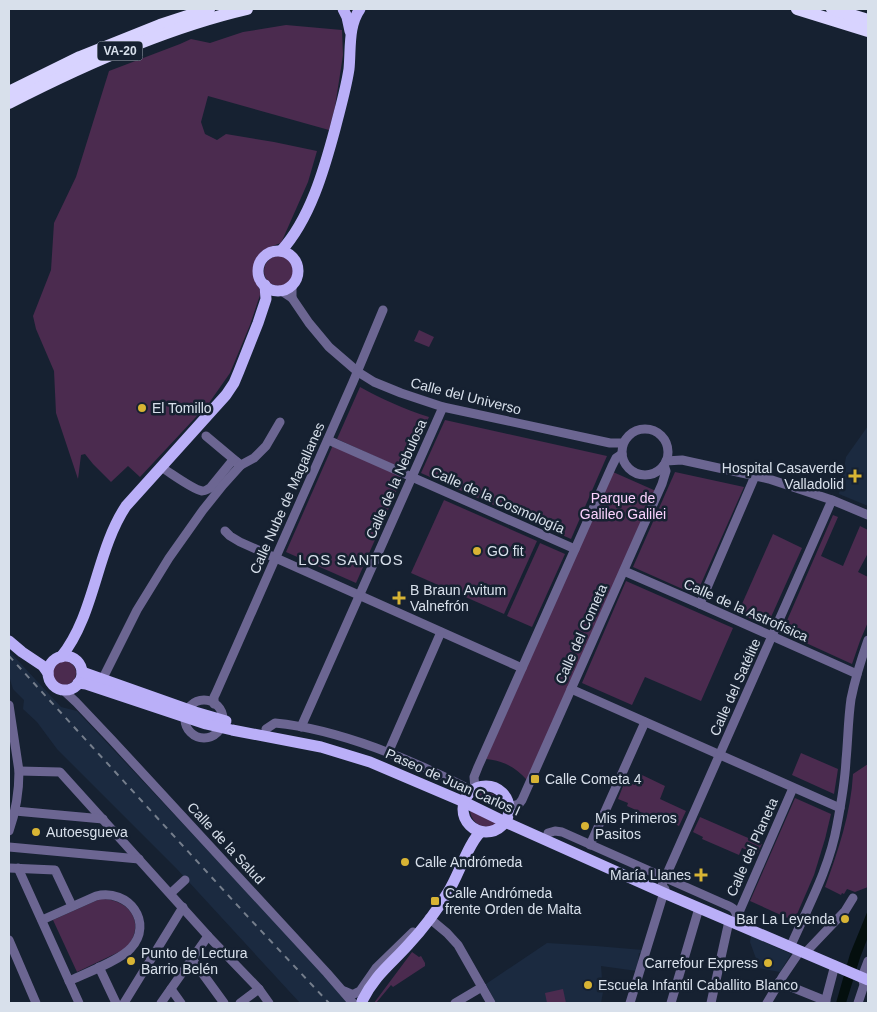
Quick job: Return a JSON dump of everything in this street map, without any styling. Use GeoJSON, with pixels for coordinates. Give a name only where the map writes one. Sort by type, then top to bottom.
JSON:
{"type":"FeatureCollection","features":[{"type":"Feature","properties":{"kind":"highway","name":"VA-20"},"geometry":{"type":"LineString","coordinates":[[9,92],[80,57],[160,25],[209,9]]}},
{"type":"Feature","properties":{"kind":"highway","name":"VA-20"},"geometry":{"type":"LineString","coordinates":[[9,103],[122,50],[206,20],[247,9]]}},
{"type":"Feature","properties":{"kind":"highway"},"geometry":{"type":"LineString","coordinates":[[797,9],[868,30]]}},
{"type":"Feature","properties":{"kind":"highway"},"geometry":{"type":"LineString","coordinates":[[832,9],[868,20]]}},
{"type":"Feature","properties":{"kind":"main road"},"geometry":{"type":"LineString","coordinates":[[343,9],[347,17],[351,37]]}},
{"type":"Feature","properties":{"kind":"main road"},"geometry":{"type":"LineString","coordinates":[[286,253],[325,166],[346,86],[355,15],[360,9]]}},
{"type":"Feature","properties":{"kind":"main road"},"geometry":{"type":"LineString","coordinates":[[276,251],[286,253],[294,258],[298,267],[297,277],[292,285],[286,288],[274,289],[260,277],[260,262],[267,254],[276,251]]}},
{"type":"Feature","properties":{"kind":"main road"},"geometry":{"type":"LineString","coordinates":[[48,673],[49,667],[71,643],[82,620],[118,518],[126,506],[226,395],[239,371],[266,299],[274,289]]}},
{"type":"Feature","properties":{"kind":"main road"},"geometry":{"type":"LineString","coordinates":[[9,641],[43,666],[51,682],[62,690],[72,689],[79,680],[80,665],[75,659],[71,643]]}},
{"type":"Feature","properties":{"kind":"main road"},"geometry":{"type":"LineString","coordinates":[[33,659],[45,661],[67,656],[75,659]]}},
{"type":"Feature","properties":{"kind":"main road","name":"Paseo de Juan Carlos I"},"geometry":{"type":"LineString","coordinates":[[79,680],[102,680],[187,713]]}},
{"type":"Feature","properties":{"kind":"main road","name":"Paseo de Juan Carlos I"},"geometry":{"type":"LineString","coordinates":[[79,680],[86,684],[222,724],[350,755],[406,776],[470,795]]}},
{"type":"Feature","properties":{"kind":"main road","name":"Paseo de Juan Carlos I"},"geometry":{"type":"LineString","coordinates":[[222,724],[266,729],[324,740],[351,747],[386,760],[470,795],[507,815],[664,885],[699,908],[733,919]]}},
{"type":"Feature","properties":{"kind":"main road"},"geometry":{"type":"LineString","coordinates":[[481,787],[490,787],[498,790],[506,797],[507,815],[495,830],[476,833],[468,824],[464,814],[470,795],[481,787]]}},
{"type":"Feature","properties":{"kind":"main road","name":"Paseo de Juan Carlos I"},"geometry":{"type":"LineString","coordinates":[[507,815],[664,885],[733,919],[863,978]]}},
{"type":"Feature","properties":{"kind":"main road"},"geometry":{"type":"LineString","coordinates":[[358,1002],[376,978],[410,943],[453,885],[476,833]]}},
{"type":"Feature","properties":{"kind":"street"},"geometry":{"type":"LineString","coordinates":[[292,285],[292,298]]}},
{"type":"Feature","properties":{"kind":"street","name":"Calle del Universo"},"geometry":{"type":"LineString","coordinates":[[274,289],[292,298],[329,347],[358,372],[374,382],[402,394],[443,407],[610,443],[622,449]]}},
{"type":"Feature","properties":{"kind":"street","name":"Calle Nube de Magallanes"},"geometry":{"type":"LineString","coordinates":[[212,700],[384,310]]}},
{"type":"Feature","properties":{"kind":"street","name":"Calle de la Nebulosa"},"geometry":{"type":"LineString","coordinates":[[301,727],[443,407]]}},
{"type":"Feature","properties":{"kind":"street"},"geometry":{"type":"LineString","coordinates":[[161,467],[193,487],[206,490],[229,464],[254,458],[266,446],[280,422]]}},
{"type":"Feature","properties":{"kind":"street"},"geometry":{"type":"LineString","coordinates":[[470,795],[474,777],[614,461],[627,437],[638,430],[650,429],[660,434],[668,450],[665,463],[660,469],[650,474],[638,474],[624,462],[622,449]]}},
{"type":"Feature","properties":{"kind":"street"},"geometry":{"type":"LineString","coordinates":[[206,436],[239,463]]}},
{"type":"Feature","properties":{"kind":"street","name":"Calle de la Cosmología"},"geometry":{"type":"LineString","coordinates":[[328,440],[575,549]]}},
{"type":"Feature","properties":{"kind":"street"},"geometry":{"type":"LineString","coordinates":[[668,450],[682,460]]}},
{"type":"Feature","properties":{"kind":"street"},"geometry":{"type":"LineString","coordinates":[[665,463],[682,460],[755,476],[832,500],[868,515]]}},
{"type":"Feature","properties":{"kind":"street"},"geometry":{"type":"LineString","coordinates":[[102,680],[137,610],[169,558],[239,463]]}},
{"type":"Feature","properties":{"kind":"street","name":"Calle del Cometa"},"geometry":{"type":"LineString","coordinates":[[507,815],[522,800],[665,477],[665,463]]}},
{"type":"Feature","properties":{"kind":"street"},"geometry":{"type":"LineString","coordinates":[[700,604],[755,476]]}},
{"type":"Feature","properties":{"kind":"street","name":"Calle del Satélite"},"geometry":{"type":"LineString","coordinates":[[630,1003],[664,885],[832,500]]}},
{"type":"Feature","properties":{"kind":"street"},"geometry":{"type":"LineString","coordinates":[[225,531],[240,542],[522,668]]}},
{"type":"Feature","properties":{"kind":"street","name":"Calle de la Astrofísica"},"geometry":{"type":"LineString","coordinates":[[624,571],[857,674]]}},
{"type":"Feature","properties":{"kind":"street"},"geometry":{"type":"LineString","coordinates":[[388,753],[441,632]]}},
{"type":"Feature","properties":{"kind":"street"},"geometry":{"type":"LineString","coordinates":[[767,1003],[799,949],[837,828],[846,760],[849,714],[857,674],[868,640]]}},
{"type":"Feature","properties":{"kind":"street"},"geometry":{"type":"LineString","coordinates":[[76,702],[73,693],[79,680]]}},
{"type":"Feature","properties":{"kind":"street"},"geometry":{"type":"LineString","coordinates":[[571,689],[840,808]]}},
{"type":"Feature","properties":{"kind":"street","name":"Calle de la Salud"},"geometry":{"type":"LineString","coordinates":[[62,690],[76,702],[196,830],[341,989],[358,1002]]}},
{"type":"Feature","properties":{"kind":"street"},"geometry":{"type":"LineString","coordinates":[[187,713],[195,703],[212,700],[221,711],[222,724]]}},
{"type":"Feature","properties":{"kind":"street"},"geometry":{"type":"LineString","coordinates":[[9,705],[19,771],[18,796],[9,831]]}},
{"type":"Feature","properties":{"kind":"street"},"geometry":{"type":"LineString","coordinates":[[590,845],[645,722]]}},
{"type":"Feature","properties":{"kind":"street","name":"Paseo de Juan Carlos I"},"geometry":{"type":"LineString","coordinates":[[266,729],[275,723],[301,727],[348,739],[388,753],[470,795]]}},
{"type":"Feature","properties":{"kind":"street"},"geometry":{"type":"LineString","coordinates":[[19,771],[60,772],[208,936],[259,989],[269,1003]]}},
{"type":"Feature","properties":{"kind":"street","name":"Calle del Planeta"},"geometry":{"type":"LineString","coordinates":[[712,1003],[733,919],[793,788]]}},
{"type":"Feature","properties":{"kind":"street"},"geometry":{"type":"LineString","coordinates":[[12,816],[103,819]]}},
{"type":"Feature","properties":{"kind":"street"},"geometry":{"type":"LineString","coordinates":[[548,833],[562,832],[664,885]]}},
{"type":"Feature","properties":{"kind":"street"},"geometry":{"type":"LineString","coordinates":[[9,847],[138,859]]}},
{"type":"Feature","properties":{"kind":"street"},"geometry":{"type":"LineString","coordinates":[[14,868],[56,870],[72,906]]}},
{"type":"Feature","properties":{"kind":"street"},"geometry":{"type":"LineString","coordinates":[[14,868],[42,920],[79,1003]]}},
{"type":"Feature","properties":{"kind":"street"},"geometry":{"type":"LineString","coordinates":[[171,893],[185,880]]}},
{"type":"Feature","properties":{"kind":"street"},"geometry":{"type":"LineString","coordinates":[[42,920],[96,896],[109,894],[116,895],[129,902],[137,913],[140,927],[135,943],[127,953],[69,981]]}},
{"type":"Feature","properties":{"kind":"street"},"geometry":{"type":"LineString","coordinates":[[799,949],[845,911],[853,898]]}},
{"type":"Feature","properties":{"kind":"street"},"geometry":{"type":"LineString","coordinates":[[124,1003],[183,907]]}},
{"type":"Feature","properties":{"kind":"street"},"geometry":{"type":"LineString","coordinates":[[671,1003],[699,908]]}},
{"type":"Feature","properties":{"kind":"street"},"geometry":{"type":"LineString","coordinates":[[341,989],[351,994],[360,990],[382,962],[428,920],[447,933],[458,945],[491,1003]]}},
{"type":"Feature","properties":{"kind":"street"},"geometry":{"type":"LineString","coordinates":[[161,1003],[208,936]]}},
{"type":"Feature","properties":{"kind":"street"},"geometry":{"type":"LineString","coordinates":[[9,940],[36,1003]]}},
{"type":"Feature","properties":{"kind":"street"},"geometry":{"type":"LineString","coordinates":[[192,960],[224,1003]]}},
{"type":"Feature","properties":{"kind":"street"},"geometry":{"type":"LineString","coordinates":[[858,1003],[864,986],[863,978],[868,961]]}},
{"type":"Feature","properties":{"kind":"street"},"geometry":{"type":"LineString","coordinates":[[779,982],[825,1002],[835,965]]}},
{"type":"Feature","properties":{"kind":"street"},"geometry":{"type":"LineString","coordinates":[[100,967],[116,1003]]}},
{"type":"Feature","properties":{"kind":"street"},"geometry":{"type":"LineString","coordinates":[[455,1003],[482,987]]}},
{"type":"Feature","properties":{"kind":"street"},"geometry":{"type":"LineString","coordinates":[[171,989],[181,1003]]}},
{"type":"Feature","properties":{"kind":"street"},"geometry":{"type":"LineString","coordinates":[[240,1003],[259,989]]}},
{"type":"Feature","properties":{"kind":"shaded area","name":"Hospital Casaverde Valladolid"},"geometry":{"type":"Polygon","coordinates":[[[868,426],[868,506],[839,494],[846,457],[868,426]]]}},
{"type":"Feature","properties":{"kind":"shaded area"},"geometry":{"type":"Polygon","coordinates":[[[9,651],[61,707],[77,711],[351,1003],[300,1003],[176,868],[57,749],[37,722],[23,709],[24,700],[13,689],[9,676],[9,651]]]}},
{"type":"Feature","properties":{"kind":"shaded area"},"geometry":{"type":"Polygon","coordinates":[[[868,910],[868,937],[846,1003],[836,1003],[850,954],[868,910]]]}},
{"type":"Feature","properties":{"kind":"shaded area"},"geometry":{"type":"Polygon","coordinates":[[[751,936],[791,954],[780,972],[758,968],[750,942],[751,936]]]}},
{"type":"Feature","properties":{"kind":"shaded area"},"geometry":{"type":"Polygon","coordinates":[[[547,943],[643,950],[642,953],[639,953],[637,971],[601,966],[603,992],[601,1003],[496,1003],[486,984],[547,943]]]}},
{"type":"Feature","properties":{"kind":"green space"},"geometry":{"type":"Polygon","coordinates":[[[286,25],[342,30],[343,55],[335,107],[329,130],[208,96],[201,122],[205,134],[217,140],[226,134],[317,151],[308,182],[281,243],[262,252],[255,263],[253,271],[260,295],[230,373],[209,403],[140,477],[128,466],[111,482],[85,454],[81,455],[78,479],[56,413],[54,371],[36,329],[33,316],[51,270],[54,223],[76,177],[109,71],[191,39],[210,43],[243,32],[286,25]]]}},
{"type":"Feature","properties":{"kind":"green space"},"geometry":{"type":"Polygon","coordinates":[[[279,256],[290,260],[294,271],[290,282],[279,286],[268,282],[264,271],[268,260],[279,256]]]}},
{"type":"Feature","properties":{"kind":"green space"},"geometry":{"type":"Polygon","coordinates":[[[419,330],[434,337],[429,347],[414,341],[419,330]]]}},
{"type":"Feature","properties":{"kind":"green space"},"geometry":{"type":"Polygon","coordinates":[[[360,387],[411,411],[429,417],[405,470],[337,439],[360,387]]]}},
{"type":"Feature","properties":{"kind":"green space"},"geometry":{"type":"Polygon","coordinates":[[[445,420],[607,456],[571,539],[421,473],[445,420]]]}},
{"type":"Feature","properties":{"kind":"green space"},"geometry":{"type":"Polygon","coordinates":[[[333,445],[403,476],[356,583],[286,552],[333,445]]]}},
{"type":"Feature","properties":{"kind":"green space","name":"Parque de Galileo Galilei"},"geometry":{"type":"Polygon","coordinates":[[[613,472],[656,491],[527,780],[509,765],[486,759],[613,472]]]}},
{"type":"Feature","properties":{"kind":"green space"},"geometry":{"type":"Polygon","coordinates":[[[675,472],[744,487],[696,595],[633,567],[675,472]]]}},
{"type":"Feature","properties":{"kind":"green space","name":"GO fit"},"geometry":{"type":"Polygon","coordinates":[[[444,500],[537,541],[504,614],[411,573],[444,500]]]}},
{"type":"Feature","properties":{"kind":"green space"},"geometry":{"type":"Polygon","coordinates":[[[833,515],[838,517],[821,556],[843,566],[860,526],[868,530],[868,553],[858,572],[868,577],[868,622],[852,664],[782,632],[833,515]]]}},
{"type":"Feature","properties":{"kind":"green space"},"geometry":{"type":"Polygon","coordinates":[[[773,534],[802,548],[767,626],[738,613],[773,534]]]}},
{"type":"Feature","properties":{"kind":"green space"},"geometry":{"type":"Polygon","coordinates":[[[540,543],[565,554],[532,627],[507,616],[540,543]]]}},
{"type":"Feature","properties":{"kind":"green space"},"geometry":{"type":"Polygon","coordinates":[[[626,581],[733,628],[701,701],[645,677],[632,705],[582,683],[626,581]]]}},
{"type":"Feature","properties":{"kind":"green space"},"geometry":{"type":"Polygon","coordinates":[[[64,661],[73,664],[76,673],[73,682],[64,685],[55,682],[52,673],[55,664],[64,661]]]}},
{"type":"Feature","properties":{"kind":"green space"},"geometry":{"type":"Polygon","coordinates":[[[801,753],[838,769],[834,794],[792,775],[801,753]]]}},
{"type":"Feature","properties":{"kind":"green space"},"geometry":{"type":"Polygon","coordinates":[[[868,764],[868,887],[855,892],[847,889],[841,895],[825,887],[847,817],[853,774],[868,764]]]}},
{"type":"Feature","properties":{"kind":"green space"},"geometry":{"type":"Polygon","coordinates":[[[640,774],[665,786],[660,799],[686,811],[679,826],[669,821],[667,824],[627,806],[628,803],[618,799],[625,781],[635,785],[640,774]]]}},
{"type":"Feature","properties":{"kind":"green space"},"geometry":{"type":"Polygon","coordinates":[[[486,792],[499,798],[503,809],[476,796],[486,792]]]}},
{"type":"Feature","properties":{"kind":"green space"},"geometry":{"type":"Polygon","coordinates":[[[795,798],[831,814],[814,875],[794,921],[750,901],[795,798]]]}},
{"type":"Feature","properties":{"kind":"green space"},"geometry":{"type":"Polygon","coordinates":[[[470,809],[498,823],[489,827],[480,825],[473,819],[470,809]]]}},
{"type":"Feature","properties":{"kind":"green space"},"geometry":{"type":"Polygon","coordinates":[[[700,817],[762,844],[757,854],[742,848],[739,855],[702,839],[703,837],[693,832],[700,817]]]}},
{"type":"Feature","properties":{"kind":"green space"},"geometry":{"type":"Polygon","coordinates":[[[100,899],[120,903],[127,908],[135,923],[135,931],[132,940],[125,949],[77,972],[53,920],[100,899]]]}},
{"type":"Feature","properties":{"kind":"green space"},"geometry":{"type":"Polygon","coordinates":[[[412,952],[419,957],[421,956],[425,966],[393,987],[391,985],[374,1003],[412,952]]]}},
{"type":"Feature","properties":{"kind":"green space"},"geometry":{"type":"Polygon","coordinates":[[[563,989],[566,1003],[547,1003],[545,993],[563,989]]]}},
{"type":"Feature","properties":{"kind":"railway"},"geometry":{"type":"LineString","coordinates":[[9,656],[329,1003]]}},
{"type":"Feature","properties":{"kind":"place","name":"El Tomillo"},"geometry":{"type":"Point","coordinates":[142,408]}},
{"type":"Feature","properties":{"kind":"place","name":"Hospital Casaverde Valladolid"},"geometry":{"type":"Point","coordinates":[855,476]}},
{"type":"Feature","properties":{"kind":"place","name":"GO fit"},"geometry":{"type":"Point","coordinates":[477,551]}},
{"type":"Feature","properties":{"kind":"place","name":"B Braun Avitum Valnefrón"},"geometry":{"type":"Point","coordinates":[399,598]}},
{"type":"Feature","properties":{"kind":"place","name":"Calle Cometa 4"},"geometry":{"type":"Point","coordinates":[535,779]}},
{"type":"Feature","properties":{"kind":"place","name":"Mis Primeros Pasitos"},"geometry":{"type":"Point","coordinates":[585,826]}},
{"type":"Feature","properties":{"kind":"place","name":"Autoesgueva"},"geometry":{"type":"Point","coordinates":[36,832]}},
{"type":"Feature","properties":{"kind":"place","name":"Calle Andrómeda"},"geometry":{"type":"Point","coordinates":[405,862]}},
{"type":"Feature","properties":{"kind":"place","name":"María Llanes"},"geometry":{"type":"Point","coordinates":[701,875]}},
{"type":"Feature","properties":{"kind":"place","name":"Calle Andrómeda frente Orden de Malta"},"geometry":{"type":"Point","coordinates":[435,901]}},
{"type":"Feature","properties":{"kind":"place","name":"Bar La Leyenda"},"geometry":{"type":"Point","coordinates":[845,919]}},
{"type":"Feature","properties":{"kind":"place","name":"Punto de Lectura Barrio Belén"},"geometry":{"type":"Point","coordinates":[131,961]}},
{"type":"Feature","properties":{"kind":"place","name":"Carrefour Express"},"geometry":{"type":"Point","coordinates":[768,963]}},
{"type":"Feature","properties":{"kind":"place","name":"Escuela Infantil Caballito Blanco"},"geometry":{"type":"Point","coordinates":[588,985]}},
{"type":"Feature","properties":{"kind":"district","name":"LOS SANTOS"},"geometry":{"type":"Point","coordinates":[351,559]}}]}
